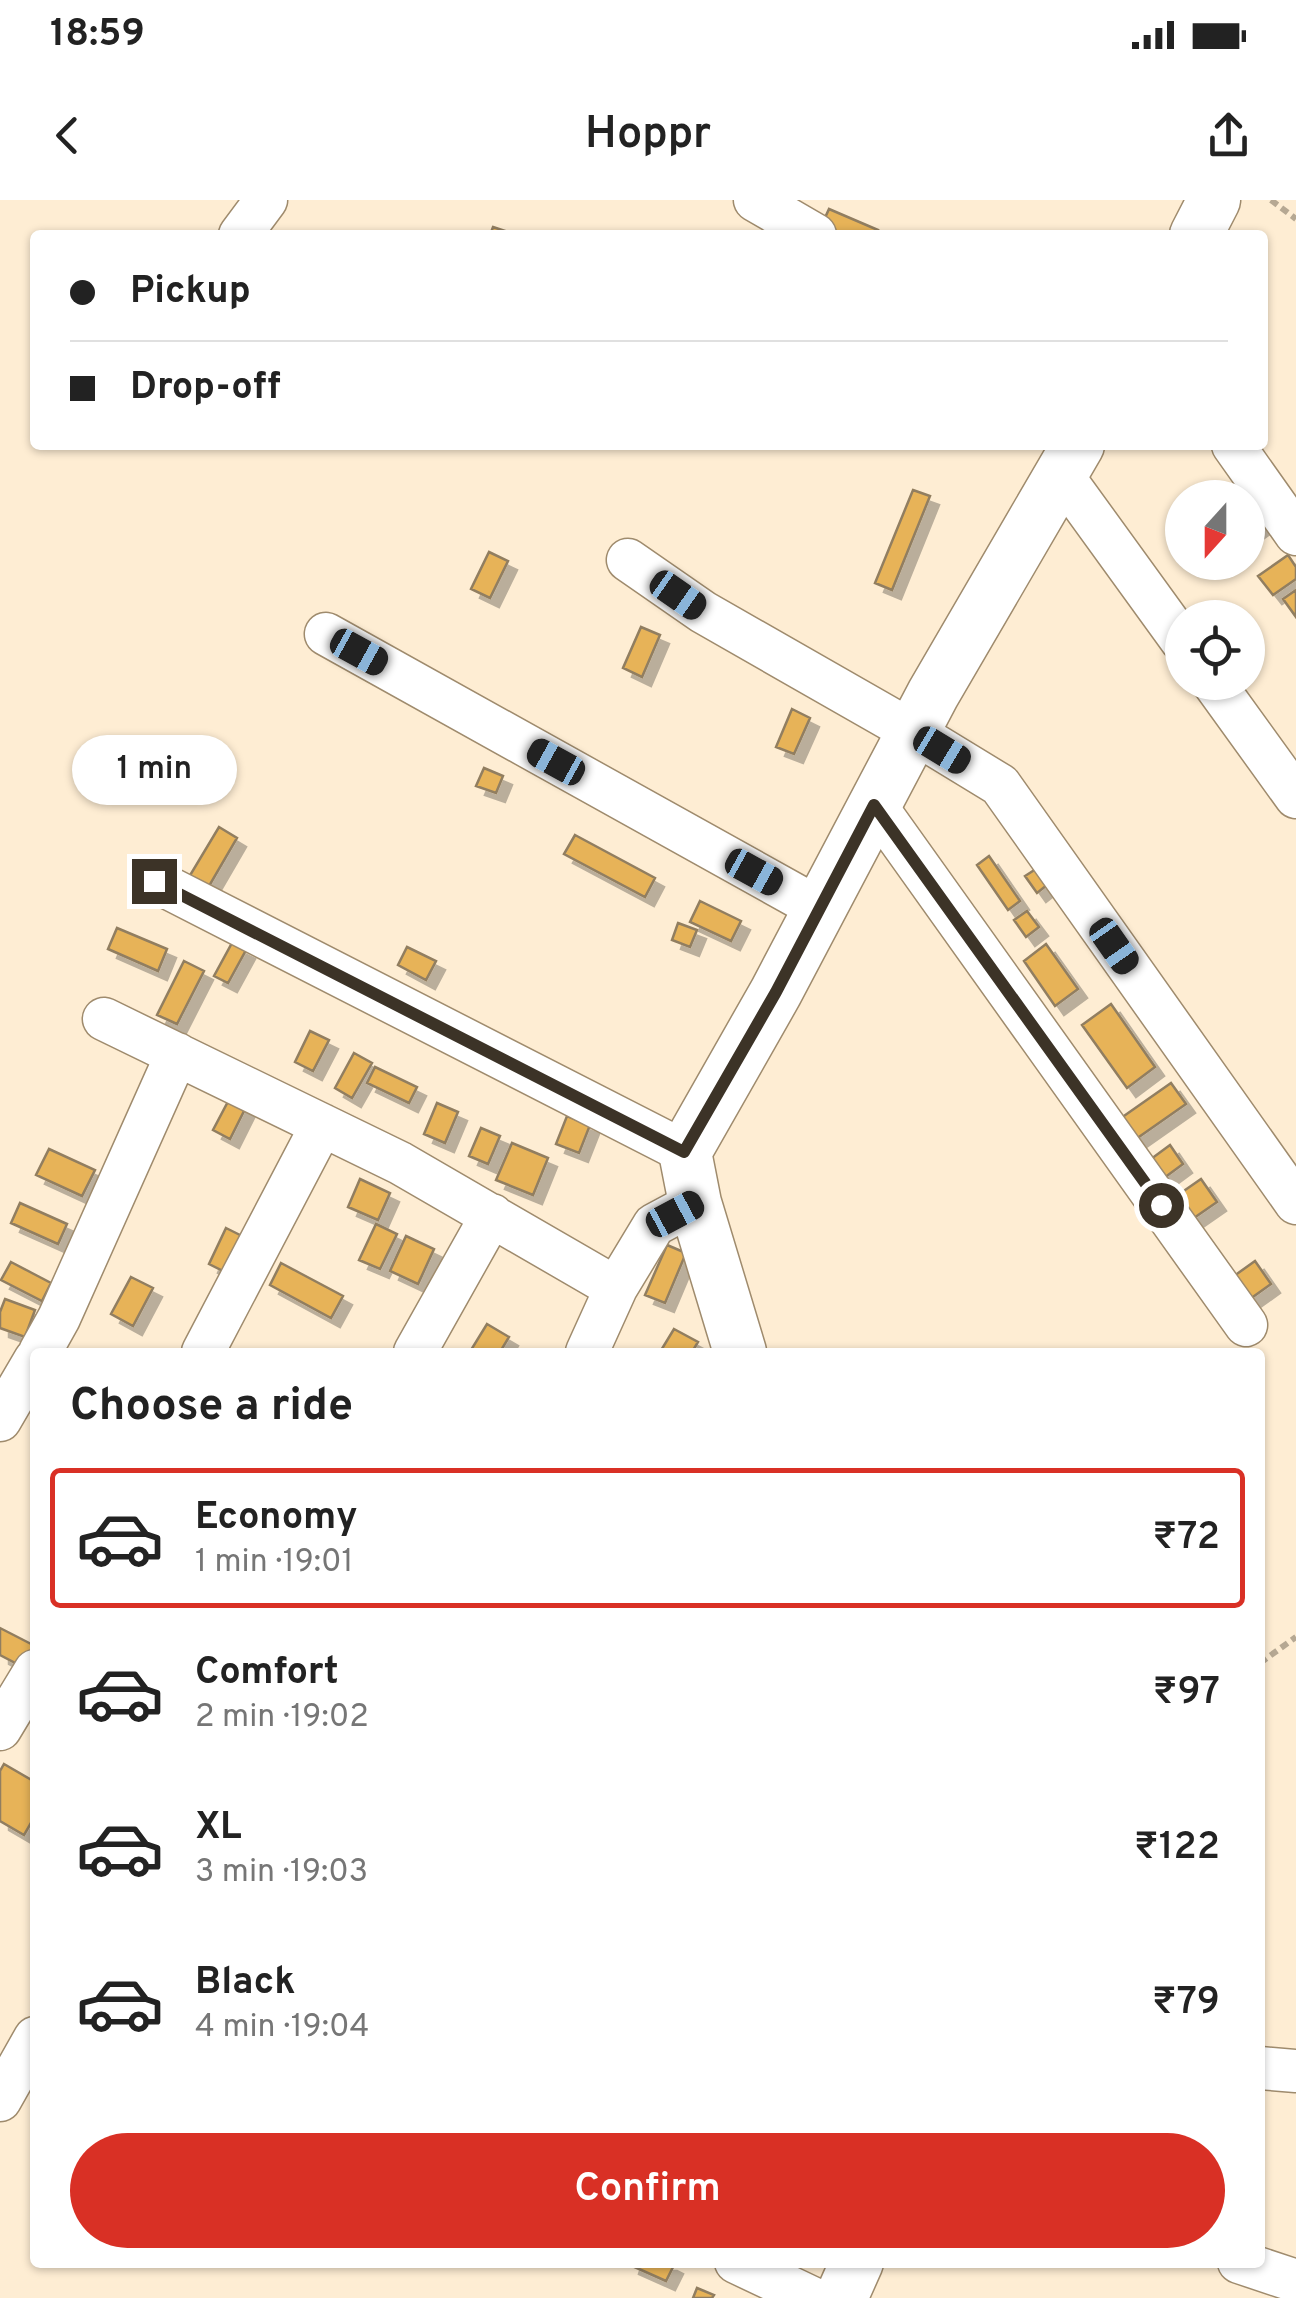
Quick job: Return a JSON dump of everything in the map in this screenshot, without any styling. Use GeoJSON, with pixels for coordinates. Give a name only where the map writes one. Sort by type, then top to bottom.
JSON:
{"type":"FeatureCollection","features":[{"type":"Feature","properties":{"kind":"street"},"geometry":{"type":"LineString","coordinates":[[244,230],[266,200]]}},
{"type":"Feature","properties":{"kind":"street"},"geometry":{"type":"LineString","coordinates":[[755,200],[806,230]]}},
{"type":"Feature","properties":{"kind":"street"},"geometry":{"type":"LineString","coordinates":[[1199,230],[1214,200]]}},
{"type":"Feature","properties":{"kind":"street"},"geometry":{"type":"LineString","coordinates":[[1237,450],[1296,534]]}},
{"type":"Feature","properties":{"kind":"street"},"geometry":{"type":"LineString","coordinates":[[739,1348],[695,1203],[684,1152],[776,992],[913,732],[1070,460],[1165,613]]}},
{"type":"Feature","properties":{"kind":"street"},"geometry":{"type":"LineString","coordinates":[[628,560],[703,612],[1000,786],[1296,1203]]}},
{"type":"Feature","properties":{"kind":"street"},"geometry":{"type":"LineString","coordinates":[[326,634],[820,909]]}},
{"type":"Feature","properties":{"kind":"street"},"geometry":{"type":"LineString","coordinates":[[1226,700],[1296,797]]}},
{"type":"Feature","properties":{"kind":"street"},"geometry":{"type":"LineString","coordinates":[[874,805],[1246,1325]]}},
{"type":"Feature","properties":{"kind":"street"},"geometry":{"type":"LineString","coordinates":[[154,881],[684,1152]]}},
{"type":"Feature","properties":{"kind":"street"},"geometry":{"type":"LineString","coordinates":[[104,1020],[400,1162],[616,1288]]}},
{"type":"Feature","properties":{"kind":"street"},"geometry":{"type":"LineString","coordinates":[[42,1348],[60,1318],[177,1054]]}},
{"type":"Feature","properties":{"kind":"street"},"geometry":{"type":"LineString","coordinates":[[205,1348],[322,1125]]}},
{"type":"Feature","properties":{"kind":"street"},"geometry":{"type":"LineString","coordinates":[[589,1348],[616,1288],[654,1224],[695,1203]]}},
{"type":"Feature","properties":{"kind":"street"},"geometry":{"type":"LineString","coordinates":[[418,1348],[492,1216]]}},
{"type":"Feature","properties":{"kind":"street"},"geometry":{"type":"LineString","coordinates":[[0,1420],[30,1369]]}},
{"type":"Feature","properties":{"kind":"street"},"geometry":{"type":"LineString","coordinates":[[0,1729],[30,1679]]}},
{"type":"Feature","properties":{"kind":"street"},"geometry":{"type":"LineString","coordinates":[[0,2100],[30,2047]]}},
{"type":"Feature","properties":{"kind":"street"},"geometry":{"type":"LineString","coordinates":[[1265,2069],[1296,2072]]}},
{"type":"Feature","properties":{"kind":"street"},"geometry":{"type":"LineString","coordinates":[[749,2268],[812,2298]]}},
{"type":"Feature","properties":{"kind":"street"},"geometry":{"type":"LineString","coordinates":[[841,2298],[854,2268]]}},
{"type":"Feature","properties":{"kind":"street"},"geometry":{"type":"LineString","coordinates":[[1258,2268],[1296,2281]]}},
{"type":"Feature","properties":{"kind":"path"},"geometry":{"type":"LineString","coordinates":[[1271,200],[1296,219]]}},
{"type":"Feature","properties":{"kind":"path"},"geometry":{"type":"LineString","coordinates":[[1265,1659],[1296,1637]]}},
{"type":"Feature","properties":{"kind":"building"},"geometry":{"type":"Polygon","coordinates":[[[829,209],[878,230],[819,230],[829,209]]]}},
{"type":"Feature","properties":{"kind":"building"},"geometry":{"type":"Polygon","coordinates":[[[913,490],[930,496],[892,590],[875,583],[913,490]]]}},
{"type":"Feature","properties":{"kind":"building"},"geometry":{"type":"Polygon","coordinates":[[[489,552],[508,561],[490,598],[471,589],[489,552]]]}},
{"type":"Feature","properties":{"kind":"building"},"geometry":{"type":"Polygon","coordinates":[[[1288,555],[1296,567],[1296,579],[1273,595],[1261,580],[1265,580],[1265,571],[1288,555]]]}},
{"type":"Feature","properties":{"kind":"building"},"geometry":{"type":"Polygon","coordinates":[[[1296,590],[1296,617],[1283,599],[1296,590]]]}},
{"type":"Feature","properties":{"kind":"building"},"geometry":{"type":"Polygon","coordinates":[[[641,627],[660,635],[642,677],[623,668],[641,627]]]}},
{"type":"Feature","properties":{"kind":"building"},"geometry":{"type":"Polygon","coordinates":[[[792,709],[810,718],[794,754],[776,747],[792,709]]]}},
{"type":"Feature","properties":{"kind":"building"},"geometry":{"type":"Polygon","coordinates":[[[484,768],[503,776],[496,793],[476,786],[484,768]]]}},
{"type":"Feature","properties":{"kind":"building"},"geometry":{"type":"Polygon","coordinates":[[[219,827],[237,838],[205,893],[186,882],[219,827]]]}},
{"type":"Feature","properties":{"kind":"building"},"geometry":{"type":"Polygon","coordinates":[[[575,835],[655,878],[645,897],[564,854],[575,835]]]}},
{"type":"Feature","properties":{"kind":"building"},"geometry":{"type":"Polygon","coordinates":[[[989,856],[1020,901],[1008,910],[977,865],[989,856]]]}},
{"type":"Feature","properties":{"kind":"building"},"geometry":{"type":"Polygon","coordinates":[[[1036,869],[1047,885],[1037,893],[1025,876],[1036,869]]]}},
{"type":"Feature","properties":{"kind":"building"},"geometry":{"type":"Polygon","coordinates":[[[700,901],[741,921],[731,941],[690,922],[700,901]]]}},
{"type":"Feature","properties":{"kind":"building"},"geometry":{"type":"Polygon","coordinates":[[[1027,911],[1039,927],[1026,937],[1014,920],[1027,911]]]}},
{"type":"Feature","properties":{"kind":"building"},"geometry":{"type":"Polygon","coordinates":[[[678,923],[697,930],[690,947],[672,940],[678,923]]]}},
{"type":"Feature","properties":{"kind":"building"},"geometry":{"type":"Polygon","coordinates":[[[117,928],[167,949],[158,971],[108,949],[117,928]]]}},
{"type":"Feature","properties":{"kind":"building"},"geometry":{"type":"Polygon","coordinates":[[[232,943],[246,950],[228,983],[214,976],[232,943]]]}},
{"type":"Feature","properties":{"kind":"building"},"geometry":{"type":"Polygon","coordinates":[[[1046,944],[1078,989],[1055,1006],[1024,961],[1046,944]]]}},
{"type":"Feature","properties":{"kind":"building"},"geometry":{"type":"Polygon","coordinates":[[[407,947],[436,961],[426,980],[398,965],[407,947]]]}},
{"type":"Feature","properties":{"kind":"building"},"geometry":{"type":"Polygon","coordinates":[[[184,961],[204,971],[177,1024],[157,1015],[184,961]]]}},
{"type":"Feature","properties":{"kind":"building"},"geometry":{"type":"Polygon","coordinates":[[[1111,1004],[1155,1067],[1127,1088],[1082,1025],[1111,1004]]]}},
{"type":"Feature","properties":{"kind":"building"},"geometry":{"type":"Polygon","coordinates":[[[310,1031],[329,1040],[313,1071],[295,1062],[310,1031]]]}},
{"type":"Feature","properties":{"kind":"building"},"geometry":{"type":"Polygon","coordinates":[[[354,1053],[372,1063],[352,1098],[335,1088],[354,1053]]]}},
{"type":"Feature","properties":{"kind":"building"},"geometry":{"type":"Polygon","coordinates":[[[375,1067],[417,1087],[409,1103],[367,1083],[375,1067]]]}},
{"type":"Feature","properties":{"kind":"building"},"geometry":{"type":"Polygon","coordinates":[[[1171,1083],[1186,1104],[1136,1139],[1121,1118],[1171,1083]]]}},
{"type":"Feature","properties":{"kind":"building"},"geometry":{"type":"Polygon","coordinates":[[[232,1094],[248,1103],[230,1139],[213,1130],[232,1094]]]}},
{"type":"Feature","properties":{"kind":"building"},"geometry":{"type":"Polygon","coordinates":[[[437,1103],[458,1112],[445,1143],[424,1134],[437,1103]]]}},
{"type":"Feature","properties":{"kind":"building"},"geometry":{"type":"Polygon","coordinates":[[[567,1116],[590,1125],[579,1153],[556,1144],[567,1116]]]}},
{"type":"Feature","properties":{"kind":"building"},"geometry":{"type":"Polygon","coordinates":[[[481,1128],[500,1136],[488,1164],[469,1156],[481,1128]]]}},
{"type":"Feature","properties":{"kind":"building"},"geometry":{"type":"Polygon","coordinates":[[[512,1143],[548,1158],[533,1195],[496,1180],[512,1143]]]}},
{"type":"Feature","properties":{"kind":"building"},"geometry":{"type":"Polygon","coordinates":[[[1170,1145],[1183,1164],[1164,1178],[1151,1159],[1170,1145]]]}},
{"type":"Feature","properties":{"kind":"building"},"geometry":{"type":"Polygon","coordinates":[[[49,1149],[95,1170],[82,1196],[36,1175],[49,1149]]]}},
{"type":"Feature","properties":{"kind":"building"},"geometry":{"type":"Polygon","coordinates":[[[360,1179],[390,1193],[378,1220],[348,1207],[360,1179]]]}},
{"type":"Feature","properties":{"kind":"building"},"geometry":{"type":"Polygon","coordinates":[[[1201,1179],[1217,1202],[1191,1220],[1175,1197],[1201,1179]]]}},
{"type":"Feature","properties":{"kind":"building"},"geometry":{"type":"Polygon","coordinates":[[[20,1203],[67,1224],[58,1244],[11,1223],[20,1203]]]}},
{"type":"Feature","properties":{"kind":"building"},"geometry":{"type":"Polygon","coordinates":[[[376,1224],[397,1234],[380,1269],[359,1260],[376,1224]]]}},
{"type":"Feature","properties":{"kind":"building"},"geometry":{"type":"Polygon","coordinates":[[[226,1228],[248,1239],[231,1275],[209,1264],[226,1228]]]}},
{"type":"Feature","properties":{"kind":"building"},"geometry":{"type":"Polygon","coordinates":[[[406,1236],[434,1249],[418,1284],[390,1271],[406,1236]]]}},
{"type":"Feature","properties":{"kind":"building"},"geometry":{"type":"Polygon","coordinates":[[[667,1245],[686,1253],[665,1303],[645,1295],[667,1245]]]}},
{"type":"Feature","properties":{"kind":"building"},"geometry":{"type":"Polygon","coordinates":[[[1255,1261],[1271,1284],[1250,1299],[1234,1276],[1255,1261]]]}},
{"type":"Feature","properties":{"kind":"building"},"geometry":{"type":"Polygon","coordinates":[[[11,1262],[51,1283],[42,1301],[1,1280],[11,1262]]]}},
{"type":"Feature","properties":{"kind":"building"},"geometry":{"type":"Polygon","coordinates":[[[281,1263],[343,1296],[331,1318],[270,1285],[281,1263]]]}},
{"type":"Feature","properties":{"kind":"building"},"geometry":{"type":"Polygon","coordinates":[[[131,1277],[153,1288],[133,1326],[111,1314],[131,1277]]]}},
{"type":"Feature","properties":{"kind":"building"},"geometry":{"type":"Polygon","coordinates":[[[5,1299],[35,1310],[25,1337],[0,1328],[5,1299]]]}},
{"type":"Feature","properties":{"kind":"building"},"geometry":{"type":"Polygon","coordinates":[[[487,1324],[509,1337],[502,1348],[472,1348],[487,1324]]]}},
{"type":"Feature","properties":{"kind":"building"},"geometry":{"type":"Polygon","coordinates":[[[674,1329],[698,1342],[694,1348],[662,1348],[674,1329]]]}},
{"type":"Feature","properties":{"kind":"building"},"geometry":{"type":"Polygon","coordinates":[[[0,1628],[30,1643],[25,1668],[0,1655],[0,1628]]]}},
{"type":"Feature","properties":{"kind":"building"},"geometry":{"type":"Polygon","coordinates":[[[4,1764],[30,1779],[30,1825],[24,1835],[0,1821],[0,1771],[4,1764]]]}},
{"type":"Feature","properties":{"kind":"building"},"geometry":{"type":"Polygon","coordinates":[[[637,2268],[672,2268],[666,2281],[637,2268]]]}},
{"type":"Feature","properties":{"kind":"building"},"geometry":{"type":"Polygon","coordinates":[[[697,2288],[714,2295],[693,2298],[697,2288]]]}},
{"type":"Feature","properties":{"kind":"route"},"geometry":{"type":"LineString","coordinates":[[154,881],[684,1152],[776,992],[874,805],[1161,1205]]}}]}
